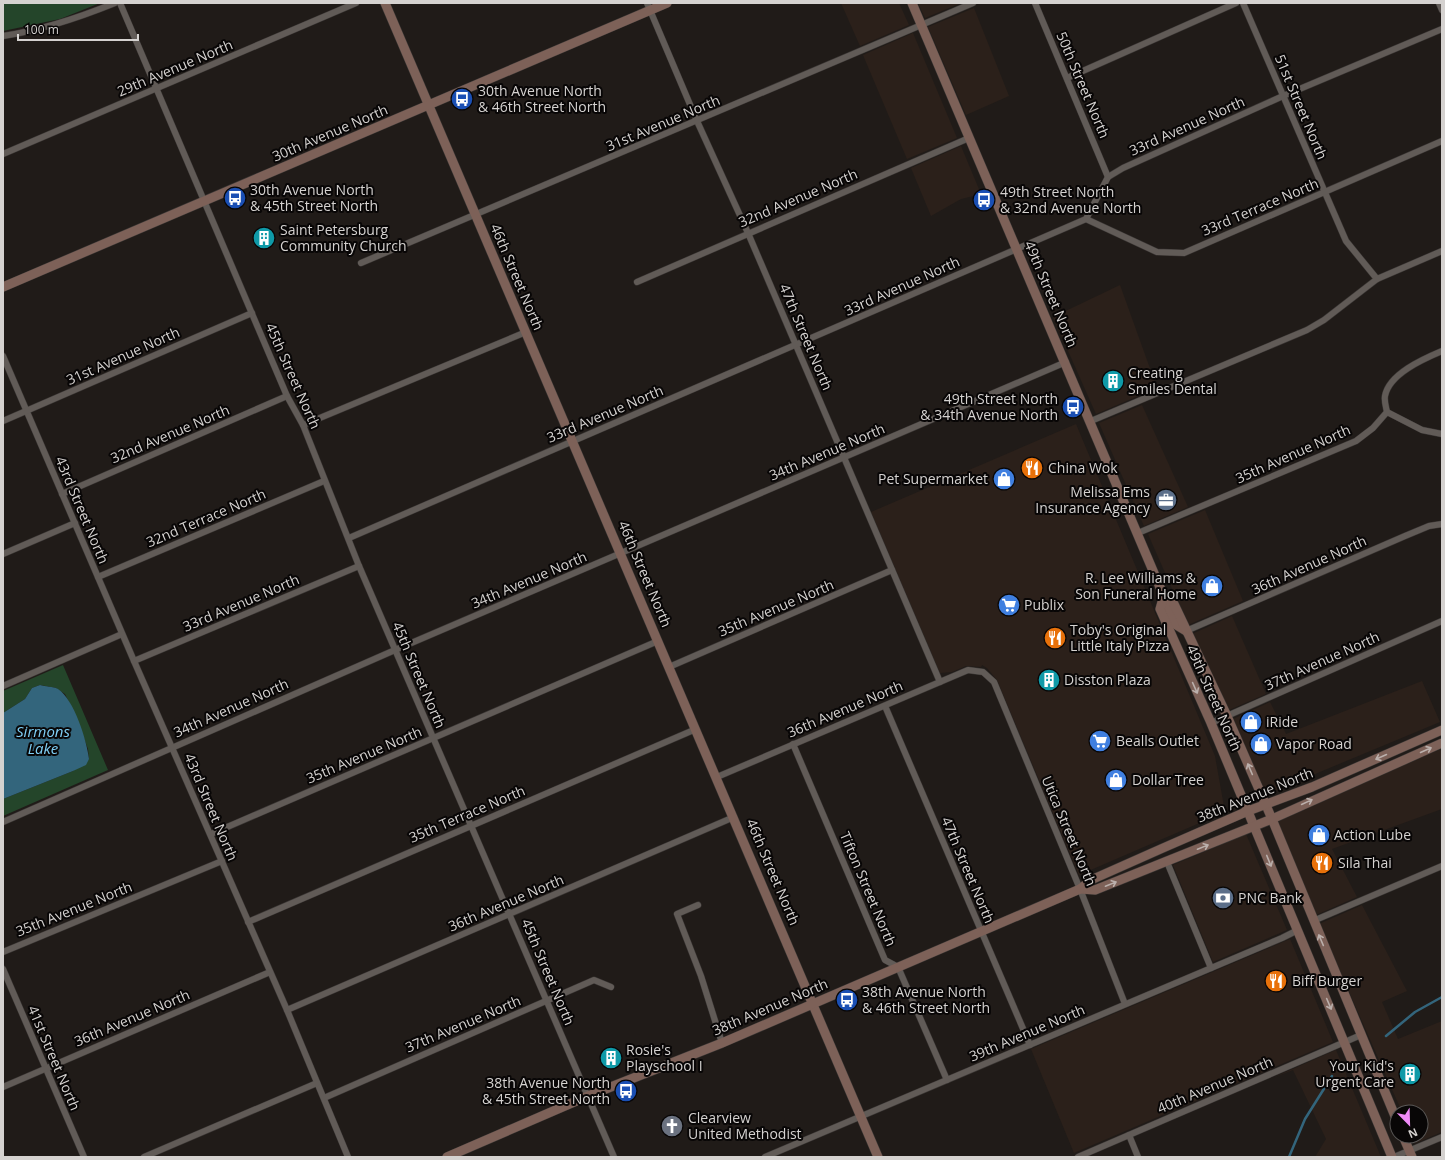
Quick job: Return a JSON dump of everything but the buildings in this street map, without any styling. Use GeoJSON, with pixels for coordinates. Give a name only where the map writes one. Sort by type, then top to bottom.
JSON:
{"type":"FeatureCollection","features":[{"type":"Feature","properties":{"kind":"main road","name":"46th Street North"},"geometry":{"type":"LineString","coordinates":[[385,3],[574,441],[878,1157]]}},
{"type":"Feature","properties":{"kind":"main road","name":"30th Avenue North"},"geometry":{"type":"LineString","coordinates":[[3,287],[429,105],[649,7],[667,3]]}},
{"type":"Feature","properties":{"kind":"main road","name":"49th Street North"},"geometry":{"type":"LineString","coordinates":[[912,3],[1164,595],[1173,603],[1227,716],[1272,819]]}},
{"type":"Feature","properties":{"kind":"main road","name":"49th Street North"},"geometry":{"type":"LineString","coordinates":[[1164,595],[1160,609],[1211,723],[1254,825]]}},
{"type":"Feature","properties":{"kind":"main road"},"geometry":{"type":"LineString","coordinates":[[1179,653],[1182,638],[1186,631]]}},
{"type":"Feature","properties":{"kind":"main road","name":"38th Avenue North"},"geometry":{"type":"LineString","coordinates":[[447,1157],[588,1096],[722,1043],[814,1004],[1080,889],[1091,880],[1248,811],[1312,787],[1442,730]]}},
{"type":"Feature","properties":{"kind":"main road","name":"38th Avenue North"},"geometry":{"type":"LineString","coordinates":[[1080,889],[1095,890],[1167,862],[1254,825],[1272,819],[1442,743]]}},
{"type":"Feature","properties":{"kind":"main road"},"geometry":{"type":"LineString","coordinates":[[1272,819],[1390,1104]]}},
{"type":"Feature","properties":{"kind":"main road"},"geometry":{"type":"LineString","coordinates":[[1254,825],[1393,1157]]}},
{"type":"Feature","properties":{"kind":"main road"},"geometry":{"type":"LineString","coordinates":[[1407,1144],[1411,1154]]}},
{"type":"Feature","properties":{"kind":"street"},"geometry":{"type":"LineString","coordinates":[[3,36],[26,33],[70,21],[116,3]]}},
{"type":"Feature","properties":{"kind":"street","name":"45th Street North"},"geometry":{"type":"LineString","coordinates":[[120,3],[287,396],[303,425],[359,566],[614,1157]]}},
{"type":"Feature","properties":{"kind":"street","name":"29th Avenue North"},"geometry":{"type":"LineString","coordinates":[[3,154],[356,3]]}},
{"type":"Feature","properties":{"kind":"street","name":"31st Avenue North"},"geometry":{"type":"LineString","coordinates":[[361,263],[697,122],[973,3]]}},
{"type":"Feature","properties":{"kind":"street","name":"50th Street North"},"geometry":{"type":"LineString","coordinates":[[1036,3],[1108,177]]}},
{"type":"Feature","properties":{"kind":"street"},"geometry":{"type":"LineString","coordinates":[[1067,78],[1236,3]]}},
{"type":"Feature","properties":{"kind":"street","name":"51st Street North"},"geometry":{"type":"LineString","coordinates":[[1243,3],[1346,241],[1377,279]]}},
{"type":"Feature","properties":{"kind":"street"},"geometry":{"type":"LineString","coordinates":[[1439,3],[1442,10]]}},
{"type":"Feature","properties":{"kind":"street","name":"47th Street North"},"geometry":{"type":"LineString","coordinates":[[649,7],[697,122],[748,233],[940,682]]}},
{"type":"Feature","properties":{"kind":"street","name":"33rd Avenue North"},"geometry":{"type":"LineString","coordinates":[[1108,177],[1123,168],[1284,96],[1442,29]]}},
{"type":"Feature","properties":{"kind":"street","name":"32nd Avenue North"},"geometry":{"type":"LineString","coordinates":[[637,282],[969,138]]}},
{"type":"Feature","properties":{"kind":"street","name":"33rd Terrace North"},"geometry":{"type":"LineString","coordinates":[[1086,219],[1157,252],[1184,253],[1442,141]]}},
{"type":"Feature","properties":{"kind":"street"},"geometry":{"type":"LineString","coordinates":[[1086,219],[1108,177]]}},
{"type":"Feature","properties":{"kind":"street","name":"33rd Avenue North"},"geometry":{"type":"LineString","coordinates":[[349,538],[796,346],[1086,219]]}},
{"type":"Feature","properties":{"kind":"street"},"geometry":{"type":"LineString","coordinates":[[1091,421],[1306,330],[1324,320],[1377,279],[1442,251]]}},
{"type":"Feature","properties":{"kind":"street","name":"31st Avenue North"},"geometry":{"type":"LineString","coordinates":[[3,421],[252,313]]}},
{"type":"Feature","properties":{"kind":"street"},"geometry":{"type":"LineString","coordinates":[[303,425],[526,332]]}},
{"type":"Feature","properties":{"kind":"street"},"geometry":{"type":"LineString","coordinates":[[1442,351],[1404,370],[1388,388],[1384,398],[1387,412],[1422,430],[1442,434]]}},
{"type":"Feature","properties":{"kind":"street","name":"43rd Street North"},"geometry":{"type":"LineString","coordinates":[[3,356],[122,634],[287,1010],[348,1157]]}},
{"type":"Feature","properties":{"kind":"street","name":"34th Avenue North"},"geometry":{"type":"LineString","coordinates":[[3,822],[395,650],[1066,362]]}},
{"type":"Feature","properties":{"kind":"street","name":"32nd Avenue North"},"geometry":{"type":"LineString","coordinates":[[62,494],[287,396]]}},
{"type":"Feature","properties":{"kind":"street","name":"35th Avenue North"},"geometry":{"type":"LineString","coordinates":[[1138,533],[1356,441],[1373,428],[1387,412]]}},
{"type":"Feature","properties":{"kind":"street","name":"32nd Terrace North"},"geometry":{"type":"LineString","coordinates":[[98,577],[324,481]]}},
{"type":"Feature","properties":{"kind":"street"},"geometry":{"type":"LineString","coordinates":[[3,554],[75,523]]}},
{"type":"Feature","properties":{"kind":"street","name":"36th Avenue North"},"geometry":{"type":"LineString","coordinates":[[1186,631],[1405,536],[1429,526],[1442,524]]}},
{"type":"Feature","properties":{"kind":"street","name":"33rd Avenue North"},"geometry":{"type":"LineString","coordinates":[[134,661],[359,566]]}},
{"type":"Feature","properties":{"kind":"street","name":"35th Avenue North"},"geometry":{"type":"LineString","coordinates":[[669,667],[892,570]]}},
{"type":"Feature","properties":{"kind":"street","name":"37th Avenue North"},"geometry":{"type":"LineString","coordinates":[[1211,723],[1442,621]]}},
{"type":"Feature","properties":{"kind":"street"},"geometry":{"type":"LineString","coordinates":[[3,686],[122,634]]}},
{"type":"Feature","properties":{"kind":"street","name":"35th Avenue North"},"geometry":{"type":"LineString","coordinates":[[211,834],[658,641]]}},
{"type":"Feature","properties":{"kind":"street","name":"36th Avenue North"},"geometry":{"type":"LineString","coordinates":[[717,777],[968,670],[983,672]]}},
{"type":"Feature","properties":{"kind":"street","name":"Utica Street North"},"geometry":{"type":"LineString","coordinates":[[983,672],[994,682],[1080,889],[1125,1004]]}},
{"type":"Feature","properties":{"kind":"street","name":"47th Street North"},"geometry":{"type":"LineString","coordinates":[[885,706],[1030,1045]]}},
{"type":"Feature","properties":{"kind":"street","name":"35th Terrace North"},"geometry":{"type":"LineString","coordinates":[[248,922],[696,729]]}},
{"type":"Feature","properties":{"kind":"street","name":"Tifton Street North"},"geometry":{"type":"LineString","coordinates":[[793,744],[885,960],[898,967],[947,1080]]}},
{"type":"Feature","properties":{"kind":"street","name":"36th Avenue North"},"geometry":{"type":"LineString","coordinates":[[287,1010],[734,817]]}},
{"type":"Feature","properties":{"kind":"street","name":"35th Avenue North"},"geometry":{"type":"LineString","coordinates":[[3,952],[222,861]]}},
{"type":"Feature","properties":{"kind":"street"},"geometry":{"type":"LineString","coordinates":[[1167,862],[1211,968]]}},
{"type":"Feature","properties":{"kind":"street"},"geometry":{"type":"LineString","coordinates":[[1313,921],[1442,866]]}},
{"type":"Feature","properties":{"kind":"street"},"geometry":{"type":"LineString","coordinates":[[698,905],[677,914],[701,976],[722,1043]]}},
{"type":"Feature","properties":{"kind":"street","name":"39th Avenue North"},"geometry":{"type":"LineString","coordinates":[[765,1157],[1298,930]]}},
{"type":"Feature","properties":{"kind":"street","name":"41st Street North"},"geometry":{"type":"LineString","coordinates":[[3,969],[84,1157]]}},
{"type":"Feature","properties":{"kind":"street","name":"36th Avenue North"},"geometry":{"type":"LineString","coordinates":[[3,1087],[270,972]]}},
{"type":"Feature","properties":{"kind":"street","name":"37th Avenue North"},"geometry":{"type":"LineString","coordinates":[[324,1098],[594,980],[611,986]]}},
{"type":"Feature","properties":{"kind":"street","name":"40th Avenue North"},"geometry":{"type":"LineString","coordinates":[[1078,1157],[1361,1035]]}},
{"type":"Feature","properties":{"kind":"street"},"geometry":{"type":"LineString","coordinates":[[144,1157],[317,1083]]}},
{"type":"Feature","properties":{"kind":"street"},"geometry":{"type":"LineString","coordinates":[[1129,1135],[1138,1157]]}},
{"type":"Feature","properties":{"kind":"street"},"geometry":{"type":"LineString","coordinates":[[1393,1157],[1411,1154],[1442,1137]]}},
{"type":"Feature","properties":{"kind":"shaded area"},"geometry":{"type":"Polygon","coordinates":[[[841,3],[899,3],[909,25],[860,46],[841,3]]]}},
{"type":"Feature","properties":{"kind":"shaded area"},"geometry":{"type":"Polygon","coordinates":[[[918,3],[961,3],[925,18],[918,3]]]}},
{"type":"Feature","properties":{"kind":"shaded area"},"geometry":{"type":"Polygon","coordinates":[[[974,8],[1009,96],[966,115],[928,27],[974,8]]]}},
{"type":"Feature","properties":{"kind":"shaded area"},"geometry":{"type":"Polygon","coordinates":[[[913,33],[957,138],[907,159],[863,55],[913,33]]]}},
{"type":"Feature","properties":{"kind":"shaded area"},"geometry":{"type":"Polygon","coordinates":[[[961,146],[981,194],[961,199],[931,216],[911,168],[961,146]]]}},
{"type":"Feature","properties":{"kind":"shaded area"},"geometry":{"type":"Polygon","coordinates":[[[1120,285],[1157,388],[1096,414],[1053,317],[1120,285]]]}},
{"type":"Feature","properties":{"kind":"shaded area"},"geometry":{"type":"Polygon","coordinates":[[[1142,405],[1188,507],[1144,526],[1099,423],[1142,405]]]}},
{"type":"Feature","properties":{"kind":"shaded area"},"geometry":{"type":"Polygon","coordinates":[[[1076,424],[1215,756],[1225,812],[1079,875],[997,680],[987,668],[982,665],[981,667],[966,666],[952,672],[940,673],[871,512],[1076,424]]]}},
{"type":"Feature","properties":{"kind":"shaded area"},"geometry":{"type":"Polygon","coordinates":[[[1205,510],[1243,601],[1188,625],[1148,534],[1205,510]]]}},
{"type":"Feature","properties":{"kind":"shaded area"},"geometry":{"type":"Polygon","coordinates":[[[1232,616],[1266,694],[1229,710],[1192,634],[1232,616]]]}},
{"type":"Feature","properties":{"kind":"shaded area"},"geometry":{"type":"Polygon","coordinates":[[[1422,681],[1440,722],[1267,794],[1233,719],[1270,702],[1286,734],[1422,681]]]}},
{"type":"Feature","properties":{"kind":"shaded area"},"geometry":{"type":"Polygon","coordinates":[[[1440,749],[1442,753],[1442,809],[1332,849],[1357,897],[1316,915],[1277,821],[1440,749]]]}},
{"type":"Feature","properties":{"kind":"shaded area"},"geometry":{"type":"Polygon","coordinates":[[[1246,834],[1287,930],[1213,962],[1173,865],[1246,834]]]}},
{"type":"Feature","properties":{"kind":"shaded area"},"geometry":{"type":"Polygon","coordinates":[[[1362,905],[1407,991],[1382,1002],[1398,1039],[1442,1021],[1442,1132],[1429,1138],[1429,1104],[1398,1104],[1319,924],[1362,905]]]}},
{"type":"Feature","properties":{"kind":"shaded area"},"geometry":{"type":"Polygon","coordinates":[[[1290,939],[1333,1042],[1074,1153],[1031,1049],[1290,939]]]}},
{"type":"Feature","properties":{"kind":"shaded area"},"geometry":{"type":"Polygon","coordinates":[[[1336,1050],[1381,1157],[1315,1157],[1326,1139],[1293,1070],[1272,1078],[1336,1050]]]}},
{"type":"Feature","properties":{"kind":"green space"},"geometry":{"type":"Polygon","coordinates":[[[3,3],[100,3],[60,19],[3,31],[3,3]]]}},
{"type":"Feature","properties":{"kind":"green space"},"geometry":{"type":"Polygon","coordinates":[[[63,665],[108,770],[3,816],[3,799],[73,771],[89,759],[88,749],[75,714],[65,694],[56,688],[40,685],[32,688],[25,699],[3,713],[3,691],[63,665]]]}},
{"type":"Feature","properties":{"kind":"water","name":"Sirmons Lake"},"geometry":{"type":"Polygon","coordinates":[[[40,685],[54,687],[64,694],[79,721],[86,742],[89,759],[86,765],[3,799],[3,713],[25,699],[32,688],[40,685]]]}},
{"type":"Feature","properties":{"kind":"waterway"},"geometry":{"type":"LineString","coordinates":[[1386,1036],[1415,1012],[1442,997]]}},
{"type":"Feature","properties":{"kind":"waterway"},"geometry":{"type":"LineString","coordinates":[[1289,1157],[1305,1119],[1332,1076]]}},
{"type":"Feature","properties":{"kind":"place","name":"30th Avenue North & 46th Street North"},"geometry":{"type":"Point","coordinates":[462,99]}},
{"type":"Feature","properties":{"kind":"place","name":"30th Avenue North & 45th Street North"},"geometry":{"type":"Point","coordinates":[235,198]}},
{"type":"Feature","properties":{"kind":"place","name":"49th Street North & 32nd Avenue North"},"geometry":{"type":"Point","coordinates":[984,200]}},
{"type":"Feature","properties":{"kind":"place","name":"Saint Petersburg Community Church"},"geometry":{"type":"Point","coordinates":[264,238]}},
{"type":"Feature","properties":{"kind":"place","name":"Creating Smiles Dental"},"geometry":{"type":"Point","coordinates":[1113,381]}},
{"type":"Feature","properties":{"kind":"place","name":"49th Street North & 34th Avenue North"},"geometry":{"type":"Point","coordinates":[1073,407]}},
{"type":"Feature","properties":{"kind":"place","name":"China Wok"},"geometry":{"type":"Point","coordinates":[1032,468]}},
{"type":"Feature","properties":{"kind":"place","name":"Pet Supermarket"},"geometry":{"type":"Point","coordinates":[1004,479]}},
{"type":"Feature","properties":{"kind":"place","name":"Melissa Ems Insurance Agency"},"geometry":{"type":"Point","coordinates":[1166,500]}},
{"type":"Feature","properties":{"kind":"place","name":"R. Lee Williams & Son Funeral Home"},"geometry":{"type":"Point","coordinates":[1212,586]}},
{"type":"Feature","properties":{"kind":"place","name":"Publix"},"geometry":{"type":"Point","coordinates":[1009,605]}},
{"type":"Feature","properties":{"kind":"place","name":"Toby's Original Little Italy Pizza"},"geometry":{"type":"Point","coordinates":[1055,638]}},
{"type":"Feature","properties":{"kind":"place","name":"Disston Plaza"},"geometry":{"type":"Point","coordinates":[1049,680]}},
{"type":"Feature","properties":{"kind":"place","name":"iRide"},"geometry":{"type":"Point","coordinates":[1251,722]}},
{"type":"Feature","properties":{"kind":"place","name":"Bealls Outlet"},"geometry":{"type":"Point","coordinates":[1100,741]}},
{"type":"Feature","properties":{"kind":"place","name":"Vapor Road"},"geometry":{"type":"Point","coordinates":[1261,744]}},
{"type":"Feature","properties":{"kind":"place","name":"Dollar Tree"},"geometry":{"type":"Point","coordinates":[1116,780]}},
{"type":"Feature","properties":{"kind":"place","name":"Action Lube"},"geometry":{"type":"Point","coordinates":[1319,835]}},
{"type":"Feature","properties":{"kind":"place","name":"Sila Thai"},"geometry":{"type":"Point","coordinates":[1322,863]}},
{"type":"Feature","properties":{"kind":"place","name":"PNC Bank"},"geometry":{"type":"Point","coordinates":[1223,898]}},
{"type":"Feature","properties":{"kind":"place","name":"Biff Burger"},"geometry":{"type":"Point","coordinates":[1276,981]}},
{"type":"Feature","properties":{"kind":"place","name":"38th Avenue North & 46th Street North"},"geometry":{"type":"Point","coordinates":[847,1000]}},
{"type":"Feature","properties":{"kind":"place","name":"Rosie's Playschool I"},"geometry":{"type":"Point","coordinates":[611,1058]}},
{"type":"Feature","properties":{"kind":"place","name":"Your Kid's Urgent Care"},"geometry":{"type":"Point","coordinates":[1410,1074]}},
{"type":"Feature","properties":{"kind":"place","name":"38th Avenue North & 45th Street North"},"geometry":{"type":"Point","coordinates":[626,1091]}},
{"type":"Feature","properties":{"kind":"place","name":"Clearview United Methodist"},"geometry":{"type":"Point","coordinates":[672,1126]}}]}
